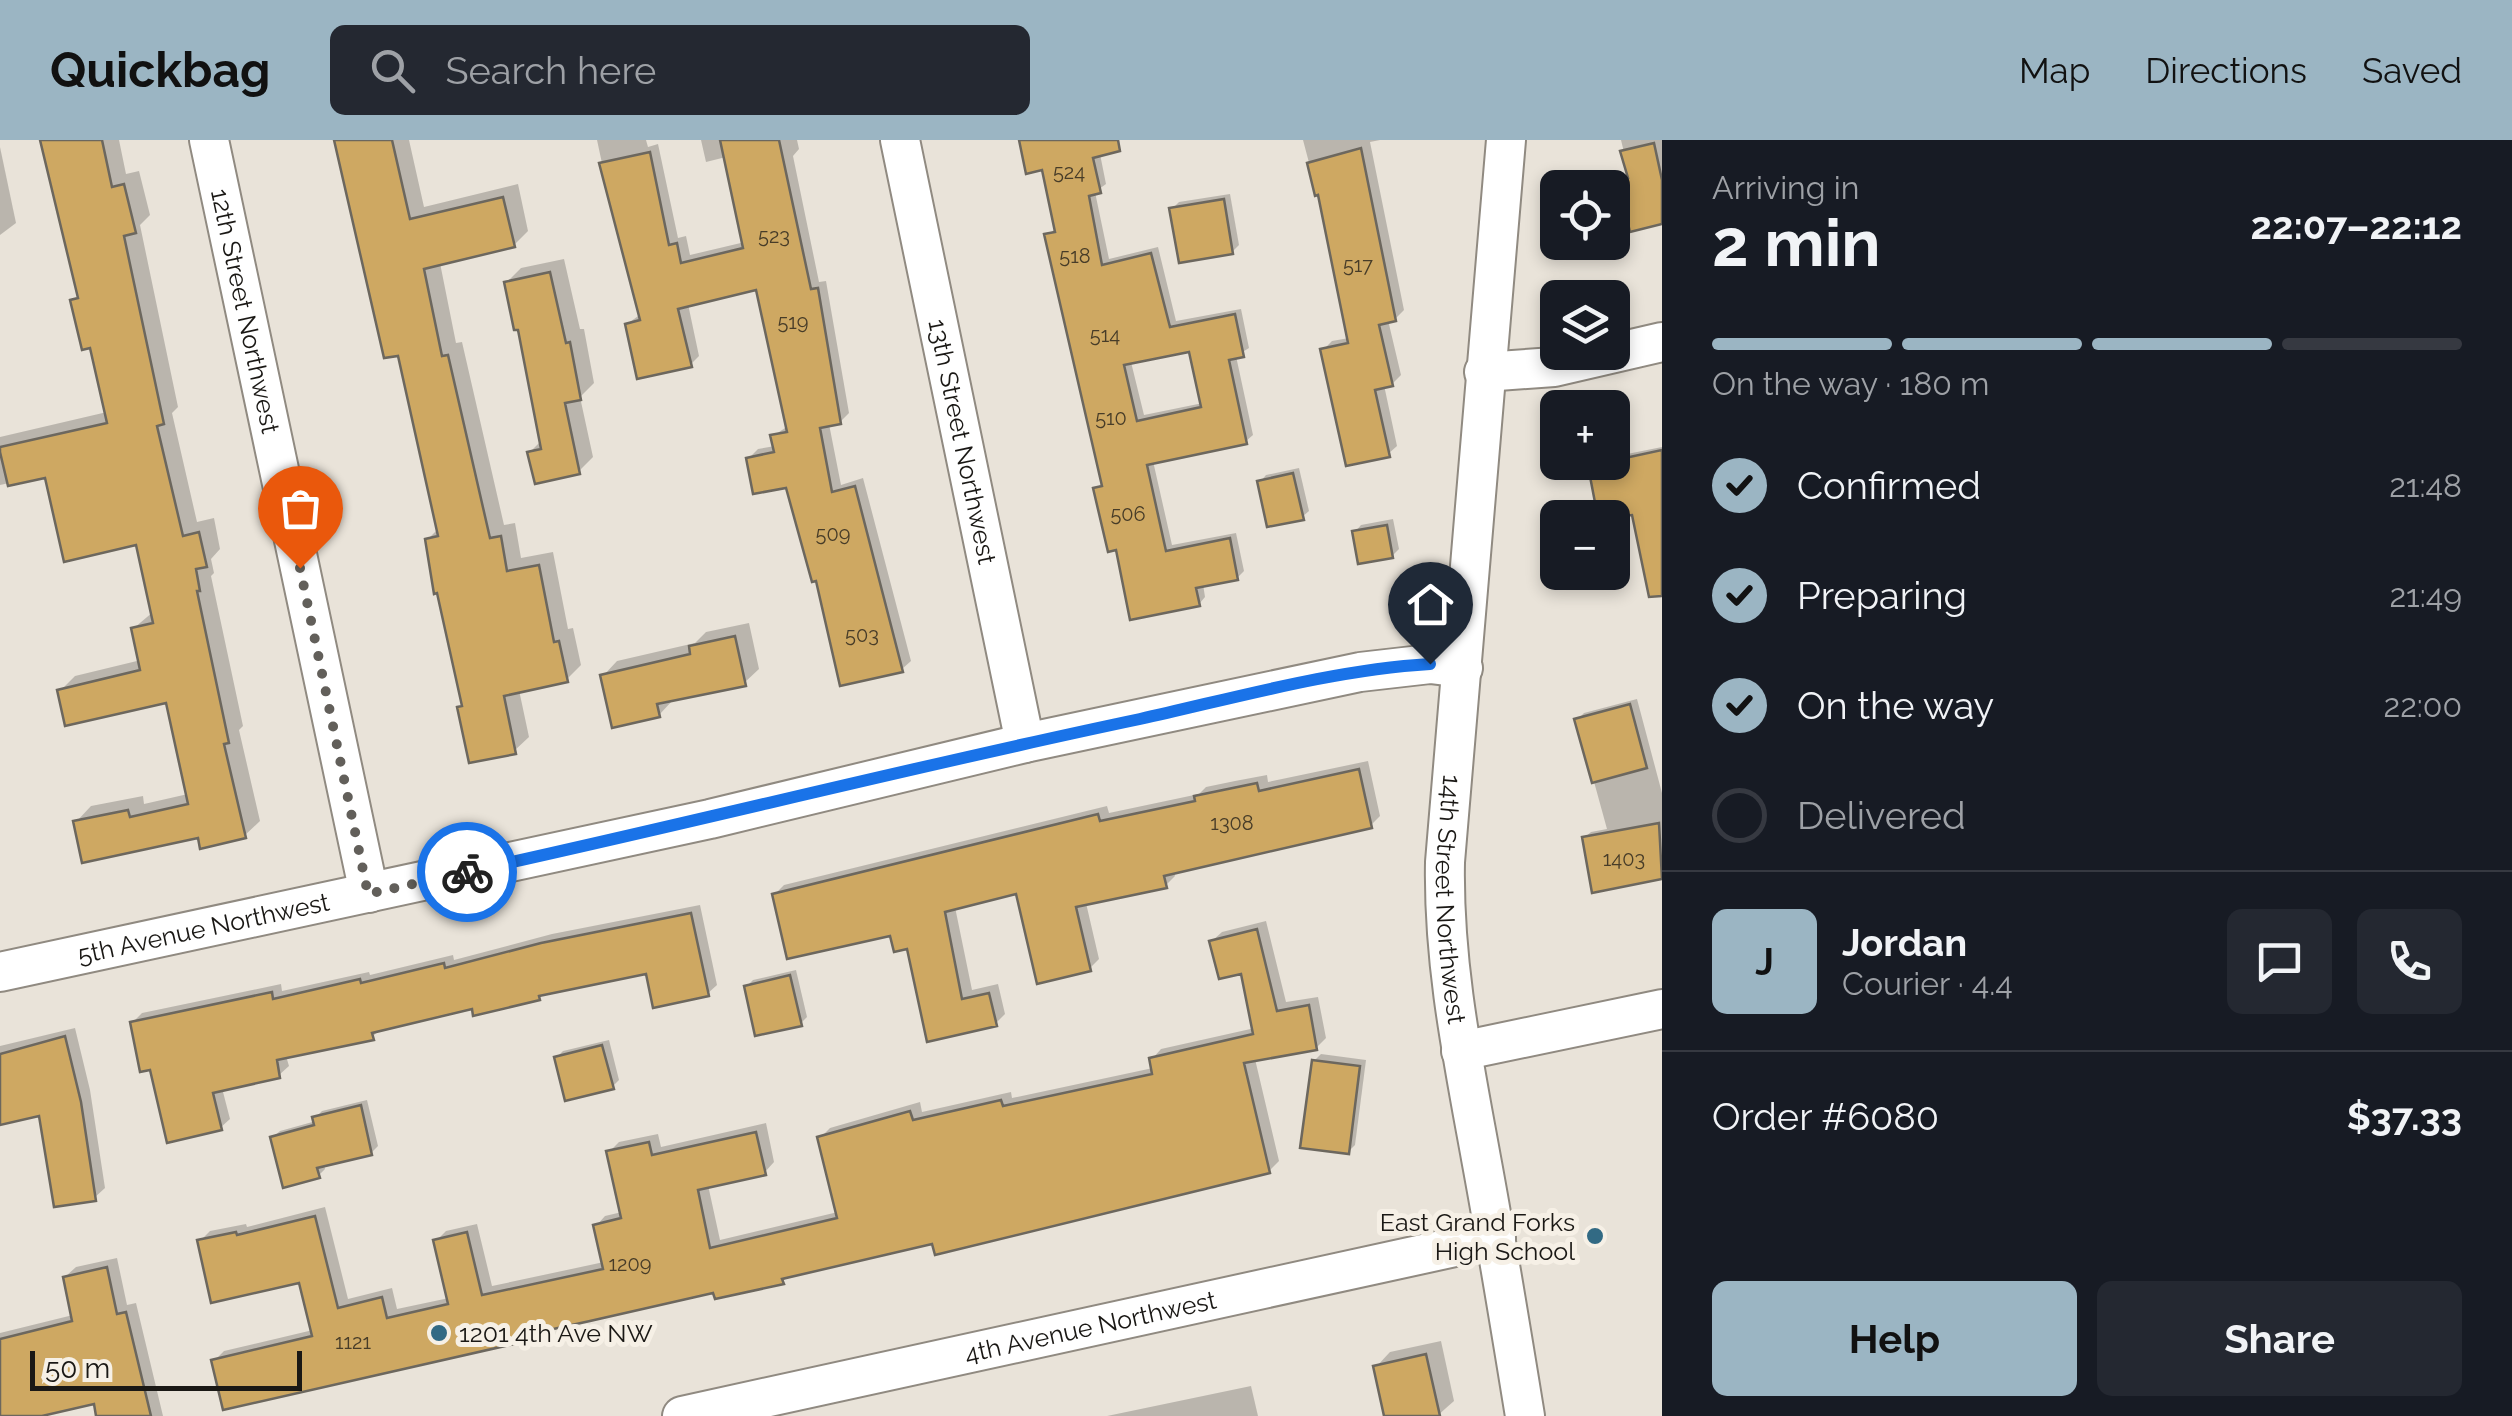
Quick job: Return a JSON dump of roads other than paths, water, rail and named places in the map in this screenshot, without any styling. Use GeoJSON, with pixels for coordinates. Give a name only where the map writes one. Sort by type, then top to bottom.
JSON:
{"type":"FeatureCollection","features":[{"type":"Feature","properties":{"kind":"street","name":"12th Street Northwest"},"geometry":{"type":"LineString","coordinates":[[209,140],[368,894]]}},
{"type":"Feature","properties":{"kind":"street","name":"13th Street Northwest"},"geometry":{"type":"LineString","coordinates":[[900,140],[1024,743]]}},
{"type":"Feature","properties":{"kind":"street","name":"14th Street Northwest"},"geometry":{"type":"LineString","coordinates":[[1506,140],[1484,372],[1444,912],[1451,995],[1524,1416]]}},
{"type":"Feature","properties":{"kind":"street"},"geometry":{"type":"LineString","coordinates":[[1484,372],[1554,367],[1662,342]]}},
{"type":"Feature","properties":{"kind":"street","name":"5th Avenue Northwest"},"geometry":{"type":"LineString","coordinates":[[0,972],[710,819],[1024,743],[1360,672],[1430,664],[1463,668]]}},
{"type":"Feature","properties":{"kind":"street"},"geometry":{"type":"LineString","coordinates":[[1461,1051],[1662,1009]]}},
{"type":"Feature","properties":{"kind":"street","name":"4th Avenue Northwest"},"geometry":{"type":"LineString","coordinates":[[682,1416],[1496,1238]]}},
{"type":"Feature","properties":{"kind":"place","name":"East Grand Forks High School"},"geometry":{"type":"Point","coordinates":[1595,1236]}},
{"type":"Feature","properties":{"kind":"place","name":"1201 4th Ave NW"},"geometry":{"type":"Point","coordinates":[439,1333]}}]}
